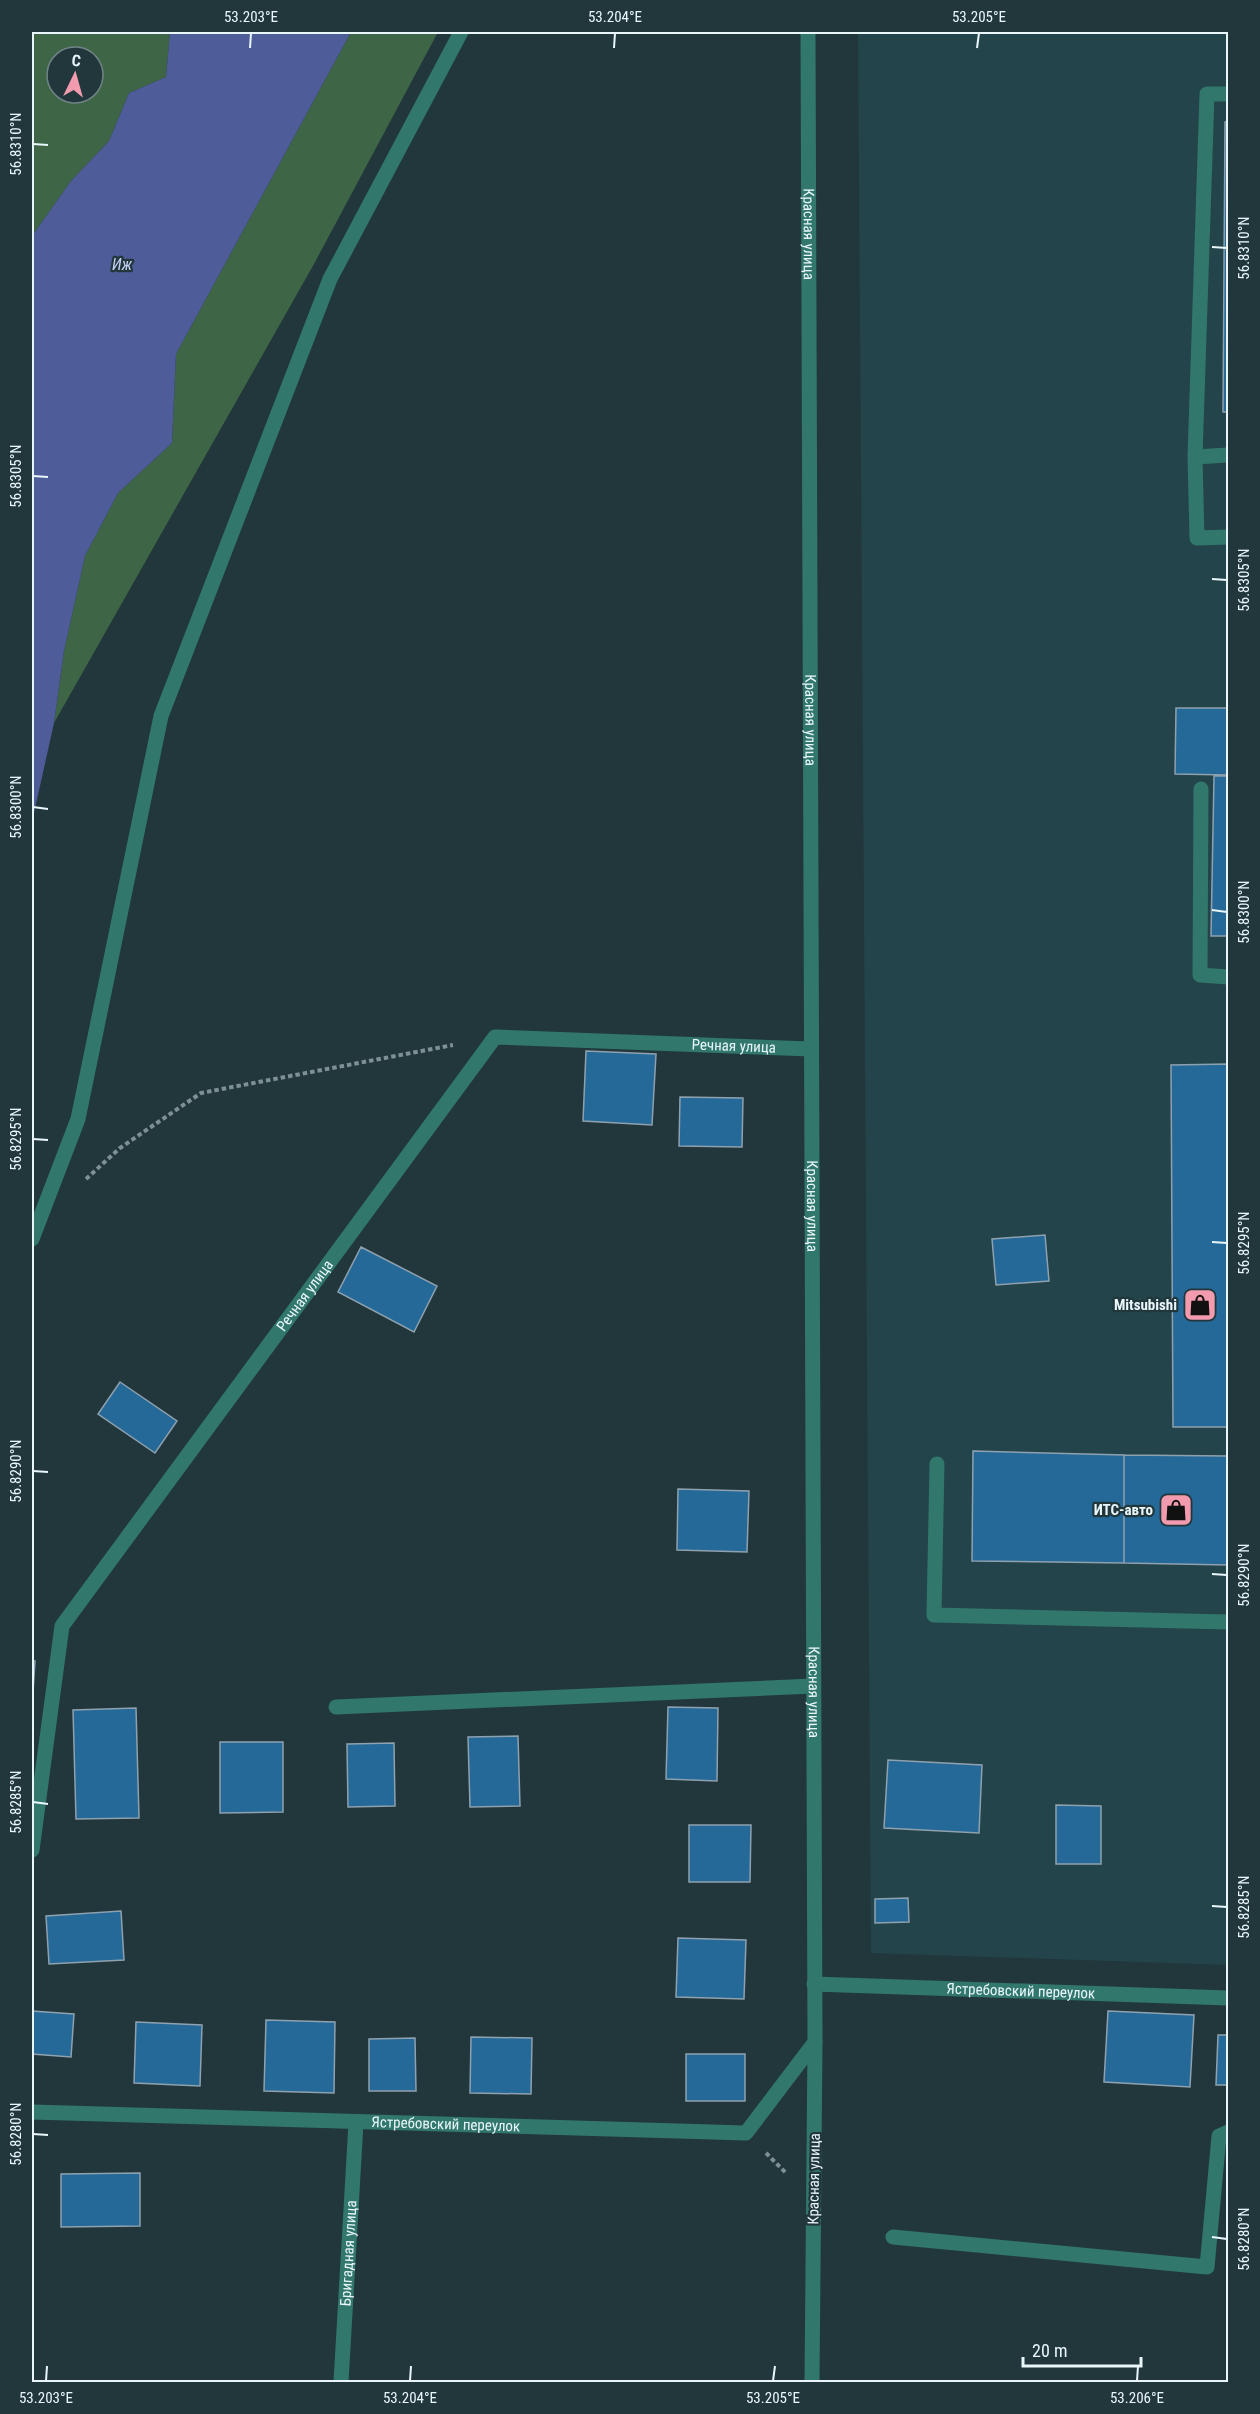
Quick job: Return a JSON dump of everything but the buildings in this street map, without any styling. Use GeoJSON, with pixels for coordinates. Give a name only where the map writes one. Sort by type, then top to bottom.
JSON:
{"type":"FeatureCollection","features":[{"type":"Feature","properties":{"kind":"street"},"geometry":{"type":"LineString","coordinates":[[32,1239],[78,1119],[161,716],[330,279],[460,32]]}},
{"type":"Feature","properties":{"kind":"street","name":"Красная улица"},"geometry":{"type":"LineString","coordinates":[[808,32],[815,2042],[812,2382]]}},
{"type":"Feature","properties":{"kind":"street"},"geometry":{"type":"LineString","coordinates":[[1228,94],[1207,94],[1195,457],[1197,538],[1228,537]]}},
{"type":"Feature","properties":{"kind":"street"},"geometry":{"type":"LineString","coordinates":[[1195,457],[1228,455]]}},
{"type":"Feature","properties":{"kind":"street"},"geometry":{"type":"LineString","coordinates":[[1201,789],[1200,975],[1228,977]]}},
{"type":"Feature","properties":{"kind":"street","name":"Речная улица"},"geometry":{"type":"LineString","coordinates":[[32,1850],[62,1626],[495,1037],[811,1049]]}},
{"type":"Feature","properties":{"kind":"street"},"geometry":{"type":"LineString","coordinates":[[938,1464],[934,1615],[1228,1622]]}},
{"type":"Feature","properties":{"kind":"street"},"geometry":{"type":"LineString","coordinates":[[336,1707],[813,1686]]}},
{"type":"Feature","properties":{"kind":"street","name":"Ястребовский переулок"},"geometry":{"type":"LineString","coordinates":[[814,1984],[1228,1998]]}},
{"type":"Feature","properties":{"kind":"street"},"geometry":{"type":"LineString","coordinates":[[746,2133],[815,2042]]}},
{"type":"Feature","properties":{"kind":"street","name":"Ястребовский переулок"},"geometry":{"type":"LineString","coordinates":[[32,2112],[746,2133]]}},
{"type":"Feature","properties":{"kind":"street","name":"Бригадная улица"},"geometry":{"type":"LineString","coordinates":[[340,2382],[356,2122]]}},
{"type":"Feature","properties":{"kind":"street"},"geometry":{"type":"LineString","coordinates":[[893,2237],[1207,2267],[1219,2136],[1228,2132]]}},
{"type":"Feature","properties":{"kind":"path"},"geometry":{"type":"LineString","coordinates":[[78,1187],[120,1148],[201,1093],[495,1037]]}},
{"type":"Feature","properties":{"kind":"path"},"geometry":{"type":"LineString","coordinates":[[746,2133],[813,2200]]}},
{"type":"Feature","properties":{"kind":"shaded area"},"geometry":{"type":"Polygon","coordinates":[[[858,32],[1228,32],[1228,1965],[871,1953],[858,32]]]}},
{"type":"Feature","properties":{"kind":"green space"},"geometry":{"type":"Polygon","coordinates":[[[32,32],[170,32],[166,77],[129,93],[109,141],[71,181],[32,236],[32,32]]]}},
{"type":"Feature","properties":{"kind":"green space"},"geometry":{"type":"Polygon","coordinates":[[[351,32],[438,32],[314,264],[54,723],[64,651],[85,556],[118,493],[172,443],[176,354],[351,32]]]}},
{"type":"Feature","properties":{"kind":"water","name":"Иж"},"geometry":{"type":"Polygon","coordinates":[[[170,32],[351,32],[176,354],[172,443],[118,493],[85,556],[64,651],[54,723],[32,822],[32,236],[71,181],[109,141],[129,93],[166,77],[170,32]]]}},
{"type":"Feature","properties":{"kind":"place","name":"Mitsubishi"},"geometry":{"type":"Point","coordinates":[1200,1305]}},
{"type":"Feature","properties":{"kind":"place","name":"ИТС-авто"},"geometry":{"type":"Point","coordinates":[1176,1510]}}]}
